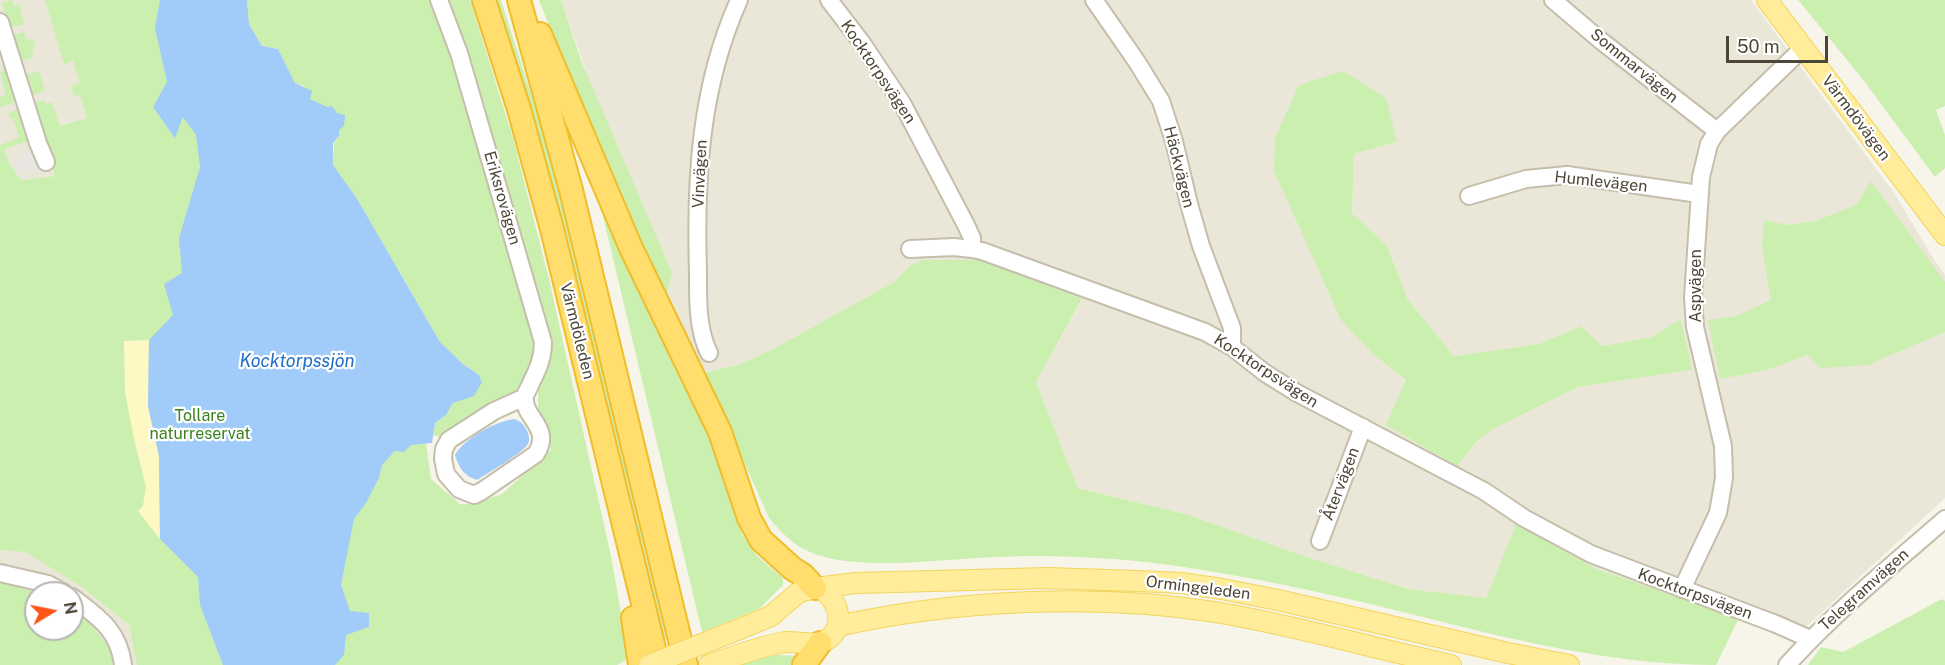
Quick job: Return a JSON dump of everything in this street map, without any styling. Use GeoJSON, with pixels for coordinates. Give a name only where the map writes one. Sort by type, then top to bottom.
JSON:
{"type":"FeatureCollection","features":[{"type":"Feature","properties":{"kind":"highway","name":"Värmdöleden"},"geometry":{"type":"LineString","coordinates":[[484,0],[519,109],[552,229],[658,665]]}},
{"type":"Feature","properties":{"kind":"highway","name":"Värmdöleden"},"geometry":{"type":"LineString","coordinates":[[519,0],[571,190],[686,665]]}},
{"type":"Feature","properties":{"kind":"highway"},"geometry":{"type":"LineString","coordinates":[[526,0],[631,248],[720,432],[749,518],[761,540],[817,588]]}},
{"type":"Feature","properties":{"kind":"highway"},"geometry":{"type":"LineString","coordinates":[[614,486],[640,665]]}},
{"type":"Feature","properties":{"kind":"highway"},"geometry":{"type":"LineString","coordinates":[[804,665],[820,643]]}},
{"type":"Feature","properties":{"kind":"main road","name":"Värmdövägen"},"geometry":{"type":"LineString","coordinates":[[1767,0],[1945,235]]}},
{"type":"Feature","properties":{"kind":"main road","name":"Ormingeleden"},"geometry":{"type":"LineString","coordinates":[[649,665],[771,616],[799,592],[817,588],[856,583],[1048,578],[1181,583],[1278,600],[1569,665]]}},
{"type":"Feature","properties":{"kind":"main road"},"geometry":{"type":"LineString","coordinates":[[709,665],[788,642],[820,643],[832,636],[838,626],[835,602],[827,592],[817,588]]}},
{"type":"Feature","properties":{"kind":"main road","name":"Ormingeleden"},"geometry":{"type":"LineString","coordinates":[[838,626],[903,613],[1030,602],[1170,607],[1215,612],[1451,665]]}},
{"type":"Feature","properties":{"kind":"street","name":"Eriksrovägen"},"geometry":{"type":"LineString","coordinates":[[439,0],[459,53],[543,342],[543,356],[525,397]]}},
{"type":"Feature","properties":{"kind":"street","name":"Vinvägen"},"geometry":{"type":"LineString","coordinates":[[709,353],[702,330],[698,289],[697,227],[700,146],[704,113],[719,50],[739,0]]}},
{"type":"Feature","properties":{"kind":"street","name":"Kocktorpsvägen"},"geometry":{"type":"LineString","coordinates":[[829,0],[862,43],[902,103],[966,225],[972,238],[972,249],[1185,323],[1232,347],[1265,373],[1297,393],[1476,486],[1524,518],[1590,554],[1810,639]]}},
{"type":"Feature","properties":{"kind":"street","name":"Häckvägen"},"geometry":{"type":"LineString","coordinates":[[1094,0],[1161,101],[1174,141],[1201,246],[1233,328],[1232,347]]}},
{"type":"Feature","properties":{"kind":"street","name":"Sommarvägen"},"geometry":{"type":"LineString","coordinates":[[1553,0],[1600,40],[1717,131]]}},
{"type":"Feature","properties":{"kind":"street"},"geometry":{"type":"LineString","coordinates":[[0,22],[46,162]]}},
{"type":"Feature","properties":{"kind":"street","name":"Aspvägen"},"geometry":{"type":"LineString","coordinates":[[1682,589],[1718,513],[1725,462],[1718,419],[1695,327],[1694,297],[1699,194],[1704,160],[1709,144],[1717,131],[1803,48]]}},
{"type":"Feature","properties":{"kind":"street","name":"Humlevägen"},"geometry":{"type":"LineString","coordinates":[[1469,196],[1526,179],[1567,175],[1699,194]]}},
{"type":"Feature","properties":{"kind":"street"},"geometry":{"type":"LineString","coordinates":[[910,249],[954,247],[972,249]]}},
{"type":"Feature","properties":{"kind":"street"},"geometry":{"type":"LineString","coordinates":[[525,397],[528,411],[540,431],[540,447],[536,453],[474,495],[459,489],[446,474],[443,459],[444,449],[449,440],[494,411],[525,397]]}},
{"type":"Feature","properties":{"kind":"street","name":"Återvägen"},"geometry":{"type":"LineString","coordinates":[[1320,542],[1363,427]]}},
{"type":"Feature","properties":{"kind":"street","name":"Telegramvägen"},"geometry":{"type":"LineString","coordinates":[[1787,665],[1810,639],[1945,519]]}},
{"type":"Feature","properties":{"kind":"street"},"geometry":{"type":"LineString","coordinates":[[0,573],[35,581]]}},
{"type":"Feature","properties":{"kind":"street"},"geometry":{"type":"LineString","coordinates":[[84,607],[108,626],[119,646],[123,665]]}},
{"type":"Feature","properties":{"kind":"shaded area"},"geometry":{"type":"Polygon","coordinates":[[[0,0],[79,0],[114,110],[43,131],[55,176],[21,180],[9,163],[4,150],[0,150],[0,0]]]}},
{"type":"Feature","properties":{"kind":"shaded area"},"geometry":{"type":"Polygon","coordinates":[[[561,0],[1751,0],[1894,193],[1945,275],[1945,498],[1808,625],[1779,633],[1596,569],[1517,524],[1486,598],[1408,589],[1301,555],[1189,515],[1078,488],[1036,382],[1082,300],[910,266],[894,282],[773,349],[741,364],[704,373],[666,296],[561,0]],[[1343,71],[1341,319],[1373,354],[1406,380],[1457,466],[1479,439],[1495,428],[1578,387],[1692,370],[1681,319],[1652,337],[1601,346],[1581,326],[1539,344],[1454,356],[1408,300],[1387,246],[1352,213],[1354,154],[1397,142],[1343,71]]]}},
{"type":"Feature","properties":{"kind":"shaded area"},"geometry":{"type":"Polygon","coordinates":[[[31,142],[46,170],[33,173],[27,170],[19,175],[13,165],[24,157],[31,142]]]}},
{"type":"Feature","properties":{"kind":"shaded area"},"geometry":{"type":"Polygon","coordinates":[[[0,550],[26,551],[72,581],[24,581],[24,641],[84,641],[84,589],[129,625],[137,665],[0,665],[0,550]]]}},
{"type":"Feature","properties":{"kind":"green space"},"geometry":{"type":"Polygon","coordinates":[[[12,0],[14,6],[21,4],[24,24],[9,28],[2,3],[12,0]]]}},
{"type":"Feature","properties":{"kind":"green space","name":"Tollare naturreservat"},"geometry":{"type":"Polygon","coordinates":[[[45,0],[224,0],[426,443],[431,479],[460,504],[472,504],[502,494],[551,450],[538,409],[538,391],[549,362],[542,322],[443,0],[470,0],[513,138],[549,279],[611,556],[629,658],[617,665],[137,665],[129,625],[84,589],[84,581],[72,581],[26,552],[0,550],[0,145],[19,138],[13,118],[10,119],[8,113],[22,108],[32,140],[4,149],[9,163],[21,180],[55,176],[34,103],[45,100],[46,104],[52,102],[60,126],[87,118],[80,95],[74,96],[71,86],[80,83],[73,61],[64,64],[45,0]]]}},
{"type":"Feature","properties":{"kind":"green space"},"geometry":{"type":"Polygon","coordinates":[[[247,0],[432,0],[442,21],[538,345],[522,390],[446,439],[433,435],[435,423],[446,415],[453,403],[474,395],[478,374],[463,364],[440,342],[356,197],[333,165],[334,143],[339,136],[337,113],[310,99],[304,86],[295,83],[278,49],[262,46],[249,24],[247,0]]]}},
{"type":"Feature","properties":{"kind":"green space"},"geometry":{"type":"Polygon","coordinates":[[[496,0],[501,0],[543,132],[567,220],[666,639],[662,640],[553,186],[496,0]]]}},
{"type":"Feature","properties":{"kind":"green space"},"geometry":{"type":"Polygon","coordinates":[[[539,0],[561,0],[581,60],[672,273],[666,296],[612,184],[539,0]]]}},
{"type":"Feature","properties":{"kind":"green space"},"geometry":{"type":"Polygon","coordinates":[[[1798,0],[1945,0],[1945,106],[1936,110],[1945,135],[1945,168],[1935,177],[1861,77],[1798,0]]]}},
{"type":"Feature","properties":{"kind":"green space"},"geometry":{"type":"Polygon","coordinates":[[[24,32],[26,40],[33,38],[34,57],[21,61],[13,35],[24,32]]]}},
{"type":"Feature","properties":{"kind":"green space"},"geometry":{"type":"Polygon","coordinates":[[[9,69],[19,101],[0,107],[0,97],[6,95],[0,72],[9,69]]]}},
{"type":"Feature","properties":{"kind":"green space"},"geometry":{"type":"Polygon","coordinates":[[[39,71],[45,91],[32,95],[26,75],[39,71]]]}},
{"type":"Feature","properties":{"kind":"green space"},"geometry":{"type":"Polygon","coordinates":[[[1343,71],[1386,98],[1397,142],[1354,154],[1352,213],[1387,246],[1408,300],[1454,356],[1539,344],[1581,326],[1602,346],[1652,337],[1681,319],[1692,370],[1578,387],[1495,428],[1479,439],[1457,466],[1386,425],[1406,380],[1373,354],[1341,320],[1274,171],[1275,138],[1299,85],[1343,71]]]}},
{"type":"Feature","properties":{"kind":"green space"},"geometry":{"type":"Polygon","coordinates":[[[1871,181],[1945,282],[1945,332],[1868,365],[1821,368],[1808,355],[1767,370],[1720,379],[1708,320],[1737,316],[1771,300],[1762,246],[1764,220],[1788,225],[1816,221],[1856,205],[1871,181]]]}},
{"type":"Feature","properties":{"kind":"green space"},"geometry":{"type":"Polygon","coordinates":[[[601,208],[662,340],[698,410],[714,447],[742,534],[757,556],[783,578],[783,585],[760,608],[702,632],[601,208]]]}},
{"type":"Feature","properties":{"kind":"green space"},"geometry":{"type":"Polygon","coordinates":[[[922,260],[985,260],[1082,299],[1036,382],[1078,488],[1189,515],[1301,555],[1408,589],[1486,598],[1516,524],[1596,569],[1739,618],[1716,665],[1672,663],[1583,653],[1496,635],[1300,588],[1164,564],[1060,556],[877,563],[853,562],[810,552],[793,542],[769,518],[704,373],[741,364],[773,349],[894,282],[910,266],[922,260]]]}},
{"type":"Feature","properties":{"kind":"green space"},"geometry":{"type":"Polygon","coordinates":[[[0,578],[24,585],[24,641],[84,641],[84,616],[110,649],[113,665],[0,665],[0,578]]]}},
{"type":"Feature","properties":{"kind":"green space"},"geometry":{"type":"Polygon","coordinates":[[[1942,599],[1945,601],[1945,665],[1808,665],[1821,647],[1843,652],[1942,599]]]}},
{"type":"Feature","properties":{"kind":"green space"},"geometry":{"type":"Polygon","coordinates":[[[777,655],[800,656],[795,665],[739,665],[756,658],[777,655]]]}},
{"type":"Feature","properties":{"kind":"sand"},"geometry":{"type":"Polygon","coordinates":[[[149,340],[148,406],[159,456],[160,539],[138,511],[143,506],[146,487],[125,392],[124,341],[149,340]]]}},
{"type":"Feature","properties":{"kind":"water","name":"Kocktorpssjön"},"geometry":{"type":"Polygon","coordinates":[[[160,0],[247,0],[249,24],[262,46],[278,49],[295,83],[312,91],[310,99],[327,107],[332,106],[337,113],[345,115],[344,126],[339,130],[339,136],[333,143],[333,165],[356,197],[440,342],[463,364],[478,374],[482,382],[474,396],[453,403],[446,415],[435,423],[432,443],[411,445],[404,452],[395,451],[382,465],[379,478],[366,503],[354,519],[341,585],[350,611],[369,613],[369,627],[346,635],[344,655],[335,665],[223,665],[200,605],[198,577],[160,539],[159,456],[148,406],[149,340],[173,315],[164,284],[182,273],[179,238],[200,167],[196,135],[183,117],[175,138],[153,107],[167,82],[155,28],[160,0]]]}},
{"type":"Feature","properties":{"kind":"water"},"geometry":{"type":"Polygon","coordinates":[[[514,419],[522,423],[526,429],[529,437],[528,444],[512,458],[477,480],[465,474],[455,455],[460,449],[481,432],[514,419]]]}}]}
